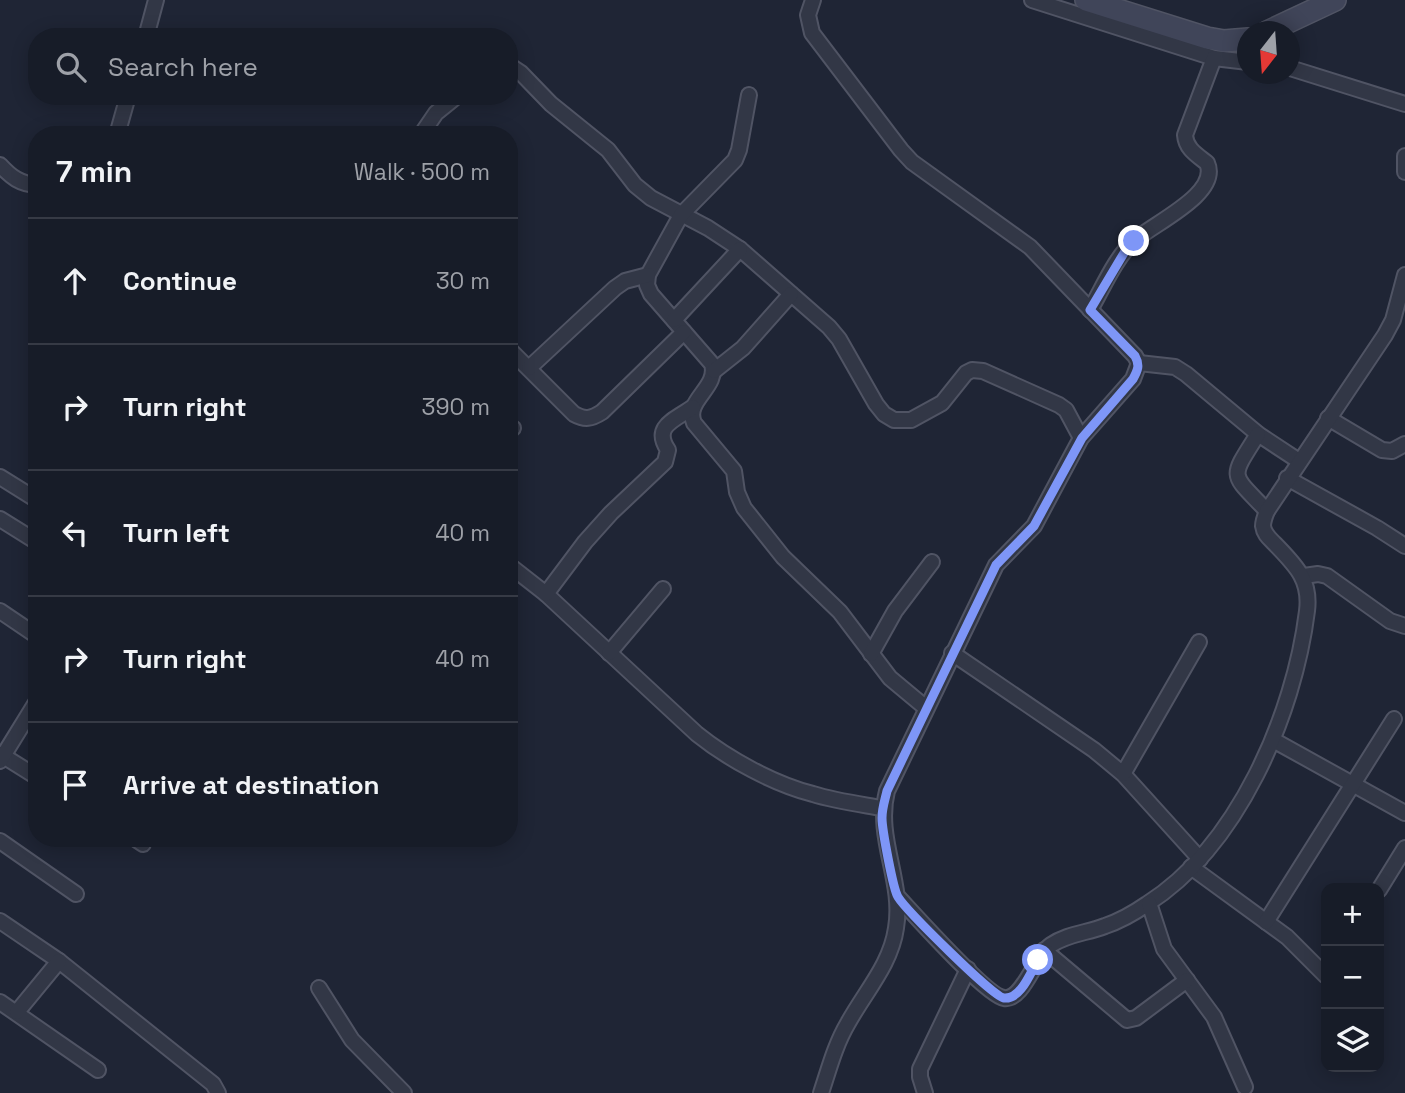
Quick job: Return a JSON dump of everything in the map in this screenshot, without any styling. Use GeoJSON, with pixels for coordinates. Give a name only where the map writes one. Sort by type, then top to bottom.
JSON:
{"type":"FeatureCollection","features":[{"type":"Feature","properties":{"kind":"main road"},"geometry":{"type":"LineString","coordinates":[[1086,0],[1207,38],[1237,40]]}},
{"type":"Feature","properties":{"kind":"main road"},"geometry":{"type":"LineString","coordinates":[[1290,21],[1335,0]]}},
{"type":"Feature","properties":{"kind":"street"},"geometry":{"type":"LineString","coordinates":[[148,28],[156,0]]}},
{"type":"Feature","properties":{"kind":"street"},"geometry":{"type":"LineString","coordinates":[[813,0],[808,20],[811,33],[901,150],[920,168],[1015,235],[1139,363]]}},
{"type":"Feature","properties":{"kind":"street"},"geometry":{"type":"LineString","coordinates":[[1032,0],[1214,58],[1237,61]]}},
{"type":"Feature","properties":{"kind":"street"},"geometry":{"type":"LineString","coordinates":[[1090,310],[1134,241],[1193,200],[1209,174],[1207,163],[1185,143],[1185,135],[1214,58]]}},
{"type":"Feature","properties":{"kind":"street"},"geometry":{"type":"LineString","coordinates":[[518,71],[551,104],[608,150],[635,185],[651,198],[708,228],[740,249],[839,338],[884,414],[894,420],[911,420],[942,402],[966,373],[972,370],[983,371],[1059,405],[1066,410],[1082,438]]}},
{"type":"Feature","properties":{"kind":"street"},"geometry":{"type":"LineString","coordinates":[[1300,71],[1405,104]]}},
{"type":"Feature","properties":{"kind":"street"},"geometry":{"type":"LineString","coordinates":[[546,594],[585,541],[665,462],[668,450],[662,441],[664,428],[693,407],[713,379],[712,364],[651,294],[647,285],[648,275],[681,215],[734,160],[739,150],[750,95]]}},
{"type":"Feature","properties":{"kind":"street"},"geometry":{"type":"LineString","coordinates":[[120,126],[125,105]]}},
{"type":"Feature","properties":{"kind":"street"},"geometry":{"type":"LineString","coordinates":[[427,126],[446,105]]}},
{"type":"Feature","properties":{"kind":"street"},"geometry":{"type":"LineString","coordinates":[[1405,156],[1405,172]]}},
{"type":"Feature","properties":{"kind":"street"},"geometry":{"type":"LineString","coordinates":[[0,165],[10,177],[28,184]]}},
{"type":"Feature","properties":{"kind":"street"},"geometry":{"type":"LineString","coordinates":[[518,358],[573,414],[583,419],[592,418],[602,412],[679,326],[740,249]]}},
{"type":"Feature","properties":{"kind":"street"},"geometry":{"type":"LineString","coordinates":[[528,369],[615,288],[634,277],[648,275]]}},
{"type":"Feature","properties":{"kind":"street"},"geometry":{"type":"LineString","coordinates":[[897,896],[993,993],[1003,998],[1013,997],[1044,950],[1064,938],[1117,922],[1149,903],[1196,863],[1221,834],[1263,763],[1273,740],[1298,665],[1308,609],[1304,576],[1265,534],[1263,524],[1267,511],[1385,335],[1399,322],[1405,275]]}},
{"type":"Feature","properties":{"kind":"street"},"geometry":{"type":"LineString","coordinates":[[714,371],[743,348],[791,294]]}},
{"type":"Feature","properties":{"kind":"street"},"geometry":{"type":"LineString","coordinates":[[821,1093],[839,1039],[891,949],[897,923],[897,896],[882,821],[887,791],[996,565],[1034,526],[1082,438],[1133,379],[1139,363]]}},
{"type":"Feature","properties":{"kind":"street"},"geometry":{"type":"LineString","coordinates":[[1139,363],[1175,367],[1258,434],[1299,461]]}},
{"type":"Feature","properties":{"kind":"street"},"geometry":{"type":"LineString","coordinates":[[693,407],[691,416],[694,423],[734,471],[737,492],[744,508],[790,566],[840,612],[890,678],[926,708]]}},
{"type":"Feature","properties":{"kind":"street"},"geometry":{"type":"LineString","coordinates":[[1328,418],[1382,450],[1392,452],[1405,444]]}},
{"type":"Feature","properties":{"kind":"street"},"geometry":{"type":"LineString","coordinates":[[1258,434],[1237,466],[1236,473],[1239,481],[1267,511]]}},
{"type":"Feature","properties":{"kind":"street"},"geometry":{"type":"LineString","coordinates":[[0,477],[28,494]]}},
{"type":"Feature","properties":{"kind":"street"},"geometry":{"type":"LineString","coordinates":[[1287,478],[1405,546]]}},
{"type":"Feature","properties":{"kind":"street"},"geometry":{"type":"LineString","coordinates":[[0,519],[28,536]]}},
{"type":"Feature","properties":{"kind":"street"},"geometry":{"type":"LineString","coordinates":[[871,654],[895,611],[932,562]]}},
{"type":"Feature","properties":{"kind":"street"},"geometry":{"type":"LineString","coordinates":[[518,572],[546,594],[715,748],[788,786],[813,795],[883,808]]}},
{"type":"Feature","properties":{"kind":"street"},"geometry":{"type":"LineString","coordinates":[[1304,576],[1327,576],[1390,621],[1405,626]]}},
{"type":"Feature","properties":{"kind":"street"},"geometry":{"type":"LineString","coordinates":[[609,653],[663,589]]}},
{"type":"Feature","properties":{"kind":"street"},"geometry":{"type":"LineString","coordinates":[[0,611],[28,630]]}},
{"type":"Feature","properties":{"kind":"street"},"geometry":{"type":"LineString","coordinates":[[1123,774],[1199,642]]}},
{"type":"Feature","properties":{"kind":"street"},"geometry":{"type":"LineString","coordinates":[[952,653],[1094,750],[1123,774],[1196,863],[1287,937],[1321,970]]}},
{"type":"Feature","properties":{"kind":"street"},"geometry":{"type":"LineString","coordinates":[[28,715],[1,757],[28,772]]}},
{"type":"Feature","properties":{"kind":"street"},"geometry":{"type":"LineString","coordinates":[[1266,922],[1394,719]]}},
{"type":"Feature","properties":{"kind":"street"},"geometry":{"type":"LineString","coordinates":[[1273,740],[1405,813]]}},
{"type":"Feature","properties":{"kind":"street"},"geometry":{"type":"LineString","coordinates":[[0,841],[76,894]]}},
{"type":"Feature","properties":{"kind":"street"},"geometry":{"type":"LineString","coordinates":[[1383,883],[1405,848]]}},
{"type":"Feature","properties":{"kind":"street"},"geometry":{"type":"LineString","coordinates":[[1149,903],[1164,949],[1214,1017],[1245,1087]]}},
{"type":"Feature","properties":{"kind":"street"},"geometry":{"type":"LineString","coordinates":[[0,921],[59,961],[213,1084],[218,1093]]}},
{"type":"Feature","properties":{"kind":"street"},"geometry":{"type":"LineString","coordinates":[[1044,950],[1127,1020],[1136,1018],[1187,981]]}},
{"type":"Feature","properties":{"kind":"street"},"geometry":{"type":"LineString","coordinates":[[17,1012],[59,961]]}},
{"type":"Feature","properties":{"kind":"street"},"geometry":{"type":"LineString","coordinates":[[925,1093],[920,1069],[968,969]]}},
{"type":"Feature","properties":{"kind":"street"},"geometry":{"type":"LineString","coordinates":[[319,988],[352,1040],[404,1093]]}},
{"type":"Feature","properties":{"kind":"street"},"geometry":{"type":"LineString","coordinates":[[0,1002],[98,1070]]}},
{"type":"Feature","properties":{"kind":"route"},"geometry":{"type":"LineString","coordinates":[[1038,960],[1013,997],[1003,998],[993,993],[968,969],[897,896],[882,821],[883,808],[887,791],[996,565],[1034,526],[1087,430],[1138,371],[1139,363],[1135,356],[1090,310],[1134,241]]}}]}
